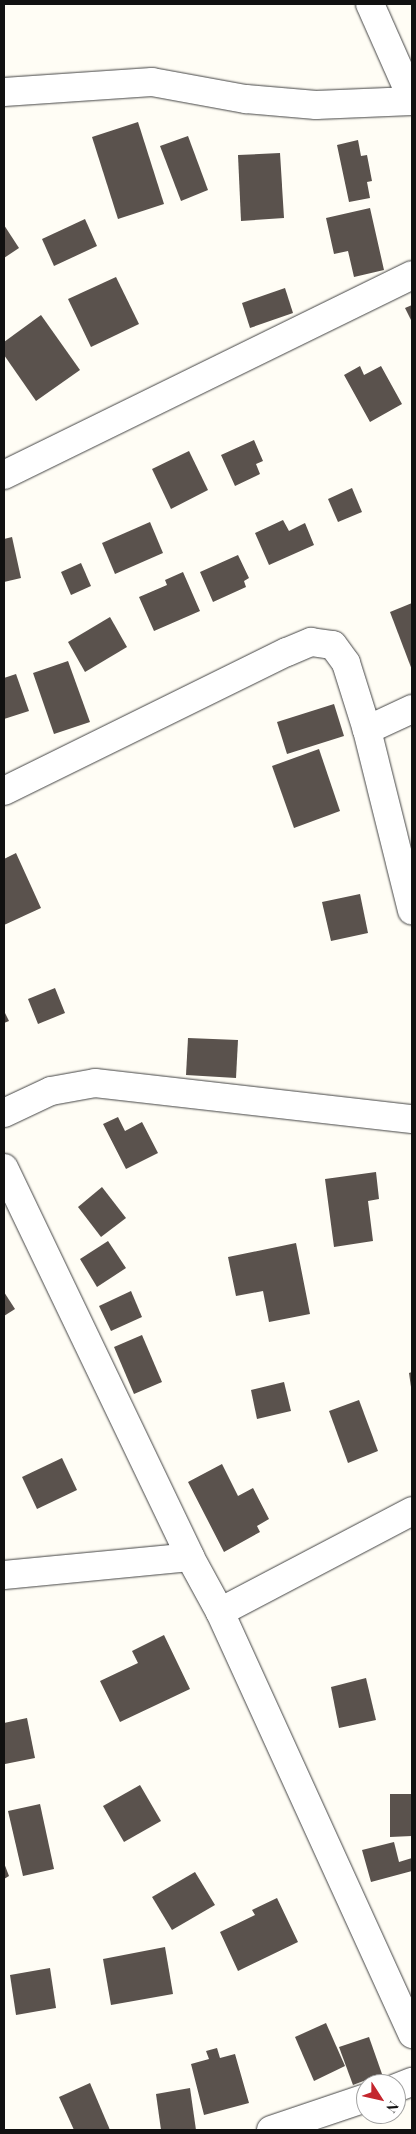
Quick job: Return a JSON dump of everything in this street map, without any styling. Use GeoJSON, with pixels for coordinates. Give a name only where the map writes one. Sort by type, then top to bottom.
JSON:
{"type":"FeatureCollection","features":[{"type":"Feature","properties":{"kind":"street"},"geometry":{"type":"LineString","coordinates":[[10,97],[152,82],[246,99],[316,106],[412,100],[370,4]]}},
{"type":"Feature","properties":{"kind":"street"},"geometry":{"type":"LineString","coordinates":[[4,475],[412,275]]}},
{"type":"Feature","properties":{"kind":"street"},"geometry":{"type":"LineString","coordinates":[[4,791],[312,642],[334,645],[346,663],[367,730],[412,910]]}},
{"type":"Feature","properties":{"kind":"street"},"geometry":{"type":"LineString","coordinates":[[367,730],[412,709]]}},
{"type":"Feature","properties":{"kind":"street"},"geometry":{"type":"LineString","coordinates":[[4,1113],[51,1092],[95,1084],[412,1119]]}},
{"type":"Feature","properties":{"kind":"street"},"geometry":{"type":"LineString","coordinates":[[4,1168],[190,1557],[220,1612],[412,2034]]}},
{"type":"Feature","properties":{"kind":"street"},"geometry":{"type":"LineString","coordinates":[[220,1612],[412,1511]]}},
{"type":"Feature","properties":{"kind":"street"},"geometry":{"type":"LineString","coordinates":[[4,1575],[190,1557]]}},
{"type":"Feature","properties":{"kind":"street"},"geometry":{"type":"LineString","coordinates":[[271,2130],[356,2101]]}},
{"type":"Feature","properties":{"kind":"building"},"geometry":{"type":"Polygon","coordinates":[[[138,122],[164,204],[118,219],[92,137],[138,122]]]}},
{"type":"Feature","properties":{"kind":"building"},"geometry":{"type":"Polygon","coordinates":[[[188,136],[208,190],[181,201],[160,146],[188,136]]]}},
{"type":"Feature","properties":{"kind":"building"},"geometry":{"type":"Polygon","coordinates":[[[358,140],[361,156],[367,155],[372,181],[367,182],[370,198],[349,202],[337,145],[358,140]]]}},
{"type":"Feature","properties":{"kind":"building"},"geometry":{"type":"Polygon","coordinates":[[[280,153],[284,218],[241,221],[238,155],[280,153]]]}},
{"type":"Feature","properties":{"kind":"building"},"geometry":{"type":"Polygon","coordinates":[[[370,208],[384,270],[354,277],[348,251],[334,254],[326,218],[370,208]]]}},
{"type":"Feature","properties":{"kind":"building"},"geometry":{"type":"Polygon","coordinates":[[[85,219],[97,246],[54,266],[42,239],[85,219]]]}},
{"type":"Feature","properties":{"kind":"building"},"geometry":{"type":"Polygon","coordinates":[[[4,225],[19,248],[4,258],[4,225]]]}},
{"type":"Feature","properties":{"kind":"building"},"geometry":{"type":"Polygon","coordinates":[[[116,277],[139,324],[91,347],[68,299],[116,277]]]}},
{"type":"Feature","properties":{"kind":"building"},"geometry":{"type":"Polygon","coordinates":[[[285,288],[293,313],[250,328],[242,303],[285,288]]]}},
{"type":"Feature","properties":{"kind":"building"},"geometry":{"type":"Polygon","coordinates":[[[412,305],[412,322],[405,308],[412,305]]]}},
{"type":"Feature","properties":{"kind":"building"},"geometry":{"type":"Polygon","coordinates":[[[41,315],[80,370],[36,401],[4,355],[4,342],[41,315]]]}},
{"type":"Feature","properties":{"kind":"building"},"geometry":{"type":"Polygon","coordinates":[[[360,366],[364,375],[381,366],[402,404],[370,422],[344,375],[360,366]]]}},
{"type":"Feature","properties":{"kind":"building"},"geometry":{"type":"Polygon","coordinates":[[[254,440],[263,461],[256,464],[260,474],[235,486],[221,455],[254,440]]]}},
{"type":"Feature","properties":{"kind":"building"},"geometry":{"type":"Polygon","coordinates":[[[189,451],[208,490],[171,509],[152,469],[189,451]]]}},
{"type":"Feature","properties":{"kind":"building"},"geometry":{"type":"Polygon","coordinates":[[[352,488],[362,512],[338,522],[328,499],[352,488]]]}},
{"type":"Feature","properties":{"kind":"building"},"geometry":{"type":"Polygon","coordinates":[[[283,520],[289,531],[305,523],[314,545],[269,565],[255,533],[283,520]]]}},
{"type":"Feature","properties":{"kind":"building"},"geometry":{"type":"Polygon","coordinates":[[[150,522],[163,553],[115,574],[102,543],[150,522]]]}},
{"type":"Feature","properties":{"kind":"building"},"geometry":{"type":"Polygon","coordinates":[[[12,537],[21,578],[4,582],[4,539],[12,537]]]}},
{"type":"Feature","properties":{"kind":"building"},"geometry":{"type":"Polygon","coordinates":[[[238,555],[249,578],[244,581],[246,587],[213,602],[200,572],[238,555]]]}},
{"type":"Feature","properties":{"kind":"building"},"geometry":{"type":"Polygon","coordinates":[[[81,563],[91,586],[71,595],[61,572],[81,563]]]}},
{"type":"Feature","properties":{"kind":"building"},"geometry":{"type":"Polygon","coordinates":[[[183,572],[200,611],[154,631],[139,597],[167,585],[165,580],[183,572]]]}},
{"type":"Feature","properties":{"kind":"building"},"geometry":{"type":"Polygon","coordinates":[[[412,603],[412,670],[390,612],[412,603]]]}},
{"type":"Feature","properties":{"kind":"building"},"geometry":{"type":"Polygon","coordinates":[[[110,617],[127,647],[85,672],[68,642],[110,617]]]}},
{"type":"Feature","properties":{"kind":"building"},"geometry":{"type":"Polygon","coordinates":[[[68,661],[90,722],[54,734],[33,673],[68,661]]]}},
{"type":"Feature","properties":{"kind":"building"},"geometry":{"type":"Polygon","coordinates":[[[16,674],[29,711],[4,719],[4,678],[16,674]]]}},
{"type":"Feature","properties":{"kind":"building"},"geometry":{"type":"Polygon","coordinates":[[[334,704],[344,736],[287,754],[277,722],[334,704]]]}},
{"type":"Feature","properties":{"kind":"building"},"geometry":{"type":"Polygon","coordinates":[[[319,749],[340,811],[294,828],[272,766],[319,749]]]}},
{"type":"Feature","properties":{"kind":"building"},"geometry":{"type":"Polygon","coordinates":[[[16,853],[41,908],[4,925],[4,859],[16,853]]]}},
{"type":"Feature","properties":{"kind":"building"},"geometry":{"type":"Polygon","coordinates":[[[360,894],[368,933],[331,941],[322,902],[360,894]]]}},
{"type":"Feature","properties":{"kind":"building"},"geometry":{"type":"Polygon","coordinates":[[[55,988],[65,1013],[38,1024],[28,999],[55,988]]]}},
{"type":"Feature","properties":{"kind":"building"},"geometry":{"type":"Polygon","coordinates":[[[4,1011],[9,1021],[4,1023],[4,1011]]]}},
{"type":"Feature","properties":{"kind":"building"},"geometry":{"type":"Polygon","coordinates":[[[188,1038],[238,1040],[236,1078],[186,1075],[188,1038]]]}},
{"type":"Feature","properties":{"kind":"building"},"geometry":{"type":"Polygon","coordinates":[[[118,1117],[125,1131],[142,1122],[158,1153],[126,1169],[103,1124],[118,1117]]]}},
{"type":"Feature","properties":{"kind":"building"},"geometry":{"type":"Polygon","coordinates":[[[376,1172],[379,1199],[368,1201],[373,1241],[334,1247],[325,1179],[376,1172]]]}},
{"type":"Feature","properties":{"kind":"building"},"geometry":{"type":"Polygon","coordinates":[[[102,1187],[126,1218],[101,1237],[78,1207],[102,1187]]]}},
{"type":"Feature","properties":{"kind":"building"},"geometry":{"type":"Polygon","coordinates":[[[108,1241],[126,1268],[97,1287],[80,1259],[108,1241]]]}},
{"type":"Feature","properties":{"kind":"building"},"geometry":{"type":"Polygon","coordinates":[[[296,1243],[310,1314],[269,1322],[263,1291],[236,1296],[228,1257],[296,1243]]]}},
{"type":"Feature","properties":{"kind":"building"},"geometry":{"type":"Polygon","coordinates":[[[131,1291],[142,1317],[111,1331],[99,1306],[131,1291]]]}},
{"type":"Feature","properties":{"kind":"building"},"geometry":{"type":"Polygon","coordinates":[[[4,1292],[15,1309],[4,1316],[4,1292]]]}},
{"type":"Feature","properties":{"kind":"building"},"geometry":{"type":"Polygon","coordinates":[[[142,1335],[162,1382],[134,1394],[114,1347],[142,1335]]]}},
{"type":"Feature","properties":{"kind":"building"},"geometry":{"type":"Polygon","coordinates":[[[412,1372],[412,1386],[411,1387],[409,1373],[412,1372]]]}},
{"type":"Feature","properties":{"kind":"building"},"geometry":{"type":"Polygon","coordinates":[[[284,1382],[291,1411],[257,1419],[251,1390],[284,1382]]]}},
{"type":"Feature","properties":{"kind":"building"},"geometry":{"type":"Polygon","coordinates":[[[359,1400],[378,1451],[348,1463],[329,1411],[359,1400]]]}},
{"type":"Feature","properties":{"kind":"building"},"geometry":{"type":"Polygon","coordinates":[[[62,1458],[77,1490],[37,1509],[22,1477],[62,1458]]]}},
{"type":"Feature","properties":{"kind":"building"},"geometry":{"type":"Polygon","coordinates":[[[222,1464],[238,1496],[253,1488],[269,1519],[257,1526],[260,1532],[224,1552],[188,1482],[222,1464]]]}},
{"type":"Feature","properties":{"kind":"building"},"geometry":{"type":"Polygon","coordinates":[[[164,1635],[190,1689],[120,1722],[100,1681],[138,1663],[132,1651],[164,1635]]]}},
{"type":"Feature","properties":{"kind":"building"},"geometry":{"type":"Polygon","coordinates":[[[366,1678],[376,1720],[339,1728],[331,1687],[366,1678]]]}},
{"type":"Feature","properties":{"kind":"building"},"geometry":{"type":"Polygon","coordinates":[[[27,1718],[35,1758],[5,1764],[4,1723],[27,1718]]]}},
{"type":"Feature","properties":{"kind":"building"},"geometry":{"type":"Polygon","coordinates":[[[140,1785],[161,1821],[124,1842],[103,1806],[140,1785]]]}},
{"type":"Feature","properties":{"kind":"building"},"geometry":{"type":"Polygon","coordinates":[[[390,1794],[412,1794],[412,1836],[390,1837],[390,1794]]]}},
{"type":"Feature","properties":{"kind":"building"},"geometry":{"type":"Polygon","coordinates":[[[40,1804],[54,1869],[23,1876],[8,1811],[40,1804]]]}},
{"type":"Feature","properties":{"kind":"building"},"geometry":{"type":"Polygon","coordinates":[[[394,1842],[399,1862],[412,1858],[412,1871],[371,1882],[362,1850],[394,1842]]]}},
{"type":"Feature","properties":{"kind":"building"},"geometry":{"type":"Polygon","coordinates":[[[4,1863],[9,1876],[4,1879],[4,1863]]]}},
{"type":"Feature","properties":{"kind":"building"},"geometry":{"type":"Polygon","coordinates":[[[195,1872],[215,1905],[172,1930],[152,1897],[195,1872]]]}},
{"type":"Feature","properties":{"kind":"building"},"geometry":{"type":"Polygon","coordinates":[[[277,1898],[298,1942],[238,1971],[220,1932],[255,1915],[252,1910],[277,1898]]]}},
{"type":"Feature","properties":{"kind":"building"},"geometry":{"type":"Polygon","coordinates":[[[165,1947],[173,1994],[111,2005],[103,1959],[165,1947]]]}},
{"type":"Feature","properties":{"kind":"building"},"geometry":{"type":"Polygon","coordinates":[[[50,1968],[56,2008],[16,2015],[10,1975],[50,1968]]]}},
{"type":"Feature","properties":{"kind":"building"},"geometry":{"type":"Polygon","coordinates":[[[326,2023],[345,2066],[314,2081],[295,2037],[326,2023]]]}},
{"type":"Feature","properties":{"kind":"building"},"geometry":{"type":"Polygon","coordinates":[[[369,2037],[382,2074],[356,2074],[356,2084],[353,2085],[339,2047],[369,2037]]]}},
{"type":"Feature","properties":{"kind":"building"},"geometry":{"type":"Polygon","coordinates":[[[217,2048],[220,2058],[235,2054],[249,2103],[204,2115],[191,2064],[209,2059],[206,2051],[217,2048]]]}},
{"type":"Feature","properties":{"kind":"building"},"geometry":{"type":"Polygon","coordinates":[[[90,2083],[110,2130],[74,2130],[59,2097],[90,2083]]]}},
{"type":"Feature","properties":{"kind":"building"},"geometry":{"type":"Polygon","coordinates":[[[190,2088],[196,2130],[161,2130],[156,2094],[190,2088]]]}}]}
